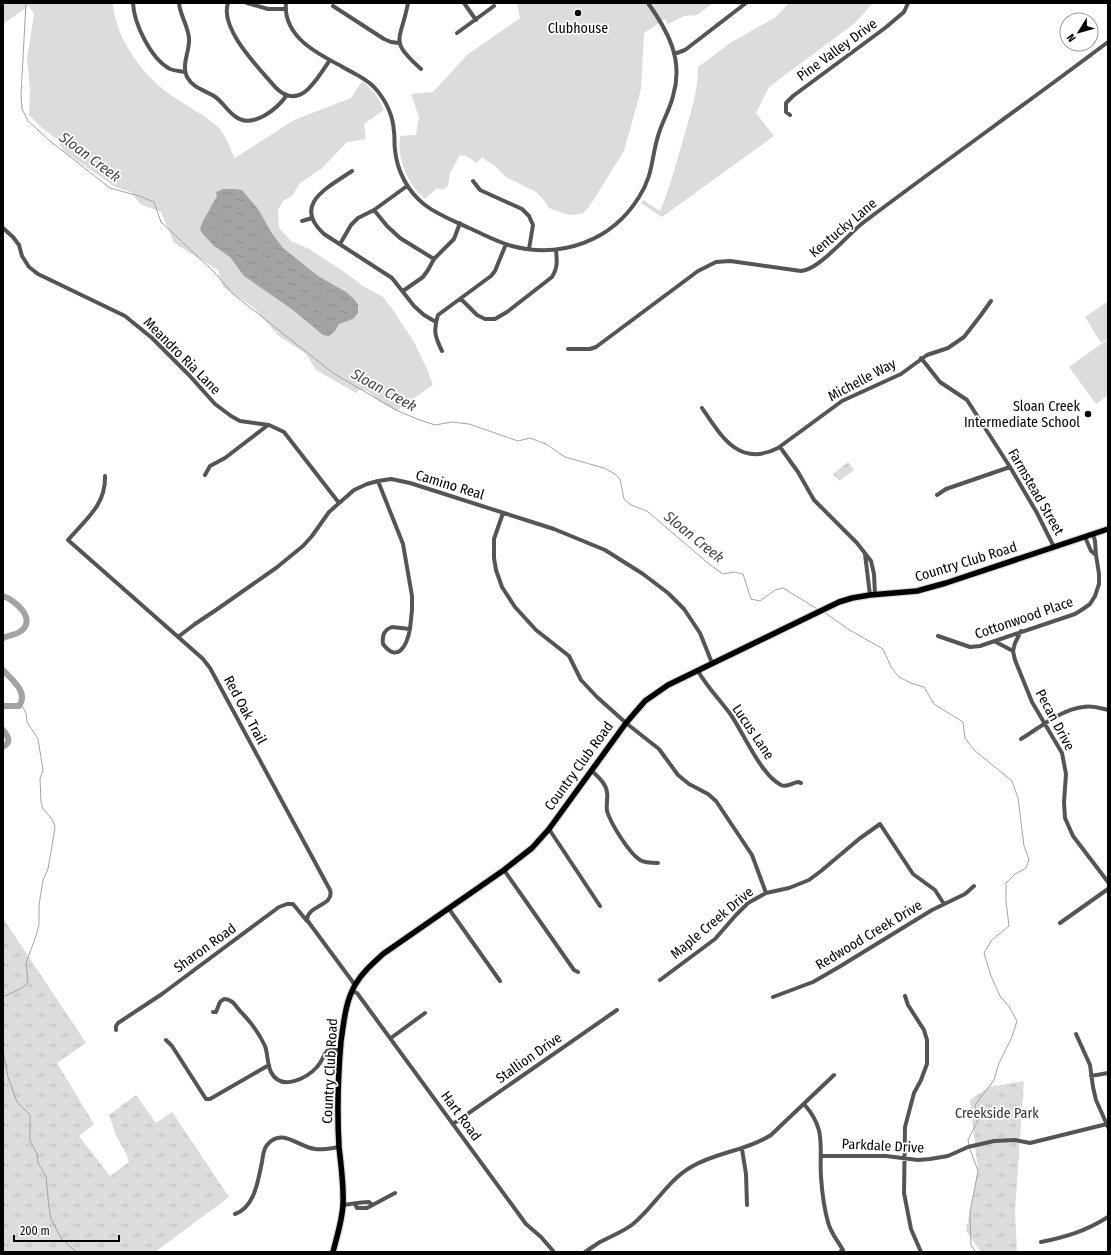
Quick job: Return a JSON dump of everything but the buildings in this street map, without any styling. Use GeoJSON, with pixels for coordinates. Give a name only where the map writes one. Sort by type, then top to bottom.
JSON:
{"type":"FeatureCollection","features":[{"type":"Feature","properties":{"kind":"main road","name":"Country Club Road"},"geometry":{"type":"LineString","coordinates":[[333,1252],[342,1217],[343,1205],[337,1112],[340,1050],[344,1013],[354,988],[367,970],[384,954],[504,870],[532,848],[549,829],[626,723],[645,701],[655,693],[712,663],[830,606],[852,598],[917,591],[946,583],[1108,529]]}},
{"type":"Feature","properties":{"kind":"street"},"geometry":{"type":"LineString","coordinates":[[133,3],[134,13],[139,27],[155,54],[164,65],[172,70],[185,72]]}},
{"type":"Feature","properties":{"kind":"street"},"geometry":{"type":"LineString","coordinates":[[179,3],[189,38],[185,72],[193,85],[215,96],[243,123],[260,118],[278,106],[287,95]]}},
{"type":"Feature","properties":{"kind":"street"},"geometry":{"type":"LineString","coordinates":[[228,3],[226,13],[237,41],[276,88],[287,95],[297,96],[308,90],[330,60]]}},
{"type":"Feature","properties":{"kind":"street"},"geometry":{"type":"LineString","coordinates":[[248,3],[268,9],[285,9]]}},
{"type":"Feature","properties":{"kind":"street"},"geometry":{"type":"LineString","coordinates":[[286,3],[285,9],[290,25],[299,39],[330,60],[365,79],[374,87],[384,100],[392,120],[396,159],[407,186],[417,198],[426,206],[460,224],[506,244],[528,249],[556,250],[578,245],[602,234],[622,218],[638,199],[648,180],[659,131],[675,91],[676,76],[672,43],[666,29],[648,3]]}},
{"type":"Feature","properties":{"kind":"street"},"geometry":{"type":"LineString","coordinates":[[408,3],[399,33],[399,43],[405,54],[421,69]]}},
{"type":"Feature","properties":{"kind":"street"},"geometry":{"type":"LineString","coordinates":[[464,3],[476,20]]}},
{"type":"Feature","properties":{"kind":"street"},"geometry":{"type":"LineString","coordinates":[[674,54],[685,50],[746,3]]}},
{"type":"Feature","properties":{"kind":"street","name":"Pine Valley Drive"},"geometry":{"type":"LineString","coordinates":[[790,115],[786,112],[786,103],[793,96],[885,28],[904,12],[908,3]]}},
{"type":"Feature","properties":{"kind":"street"},"geometry":{"type":"LineString","coordinates":[[333,6],[384,39],[399,43]]}},
{"type":"Feature","properties":{"kind":"street"},"geometry":{"type":"LineString","coordinates":[[457,33],[494,6]]}},
{"type":"Feature","properties":{"kind":"street","name":"Kentucky Lane"},"geometry":{"type":"LineString","coordinates":[[568,349],[590,349],[596,347],[698,271],[710,264],[730,261],[801,271],[807,271],[816,266],[859,225],[1108,42]]}},
{"type":"Feature","properties":{"kind":"street"},"geometry":{"type":"LineString","coordinates":[[352,171],[316,197],[312,206],[312,218],[315,226],[392,278],[414,306],[424,316],[436,322]]}},
{"type":"Feature","properties":{"kind":"street"},"geometry":{"type":"LineString","coordinates":[[473,181],[480,190],[522,208],[529,216],[533,225],[528,249]]}},
{"type":"Feature","properties":{"kind":"street"},"geometry":{"type":"LineString","coordinates":[[340,244],[350,225],[358,218],[374,210],[407,186]]}},
{"type":"Feature","properties":{"kind":"street"},"geometry":{"type":"LineString","coordinates":[[374,210],[387,226],[400,238],[434,259]]}},
{"type":"Feature","properties":{"kind":"street"},"geometry":{"type":"LineString","coordinates":[[302,221],[312,218]]}},
{"type":"Feature","properties":{"kind":"street"},"geometry":{"type":"LineString","coordinates":[[403,291],[423,277],[434,259],[454,239],[460,224]]}},
{"type":"Feature","properties":{"kind":"street","name":"Meandro Ria Lane"},"geometry":{"type":"LineString","coordinates":[[3,228],[19,245],[22,256],[29,267],[38,274],[125,316],[152,338],[189,375],[215,404],[231,416],[240,421],[269,425],[286,434],[339,503]]}},
{"type":"Feature","properties":{"kind":"street"},"geometry":{"type":"LineString","coordinates":[[442,351],[435,334],[438,314],[461,299],[491,276],[495,271],[506,244]]}},
{"type":"Feature","properties":{"kind":"street"},"geometry":{"type":"LineString","coordinates":[[461,299],[477,315],[485,319],[495,319],[507,312],[552,277],[556,270],[557,264],[556,250]]}},
{"type":"Feature","properties":{"kind":"street","name":"Michelle Way"},"geometry":{"type":"LineString","coordinates":[[702,408],[723,438],[737,450],[752,454],[770,452],[780,447],[842,401],[900,374],[921,358],[948,348],[964,337],[981,316],[990,301]]}},
{"type":"Feature","properties":{"kind":"street","name":"Farmstead Street"},"geometry":{"type":"LineString","coordinates":[[921,358],[940,382],[967,400],[1032,503],[1054,547]]}},
{"type":"Feature","properties":{"kind":"street"},"geometry":{"type":"LineString","coordinates":[[205,475],[210,466],[225,458],[269,425]]}},
{"type":"Feature","properties":{"kind":"street"},"geometry":{"type":"LineString","coordinates":[[780,447],[798,472],[814,500],[865,552],[871,561],[872,595]]}},
{"type":"Feature","properties":{"kind":"street"},"geometry":{"type":"LineString","coordinates":[[937,496],[946,489],[1010,467]]}},
{"type":"Feature","properties":{"kind":"street","name":"Red Oak Trail"},"geometry":{"type":"LineString","coordinates":[[105,476],[104,491],[100,503],[68,540],[205,661],[212,671],[330,890],[331,894],[328,900],[308,914],[307,918],[309,923]]}},
{"type":"Feature","properties":{"kind":"street","name":"Camino Real"},"geometry":{"type":"LineString","coordinates":[[178,637],[194,624],[276,568],[303,546],[329,512],[363,485],[391,479],[410,483],[554,529],[605,550],[643,574],[684,609],[700,633],[712,663]]}},
{"type":"Feature","properties":{"kind":"street"},"geometry":{"type":"LineString","coordinates":[[378,481],[403,544],[412,596],[410,629],[407,642],[400,651],[395,653],[389,652],[383,644],[383,636],[387,629],[395,627],[410,629]]}},
{"type":"Feature","properties":{"kind":"street"},"geometry":{"type":"LineString","coordinates":[[503,513],[494,539],[494,558],[496,570],[502,587],[507,595],[527,622],[551,643],[569,656],[585,685],[626,723],[659,749],[678,775],[689,784],[708,794],[716,801],[752,855],[766,893]]}},
{"type":"Feature","properties":{"kind":"street","name":"Cottonwood Place"},"geometry":{"type":"LineString","coordinates":[[938,636],[970,648],[1075,614],[1090,604],[1095,596],[1099,584],[1096,546],[1093,534]]}},
{"type":"Feature","properties":{"kind":"street","name":"Cottonwood Place"},"geometry":{"type":"LineString","coordinates":[[1085,537],[1091,551],[1096,555]]}},
{"type":"Feature","properties":{"kind":"street"},"geometry":{"type":"LineString","coordinates":[[994,641],[1013,651],[1021,631]]}},
{"type":"Feature","properties":{"kind":"street","name":"Pecan Drive"},"geometry":{"type":"LineString","coordinates":[[1013,651],[1032,702],[1062,754],[1065,763],[1066,774],[1064,810],[1069,829],[1092,863],[1108,882]]}},
{"type":"Feature","properties":{"kind":"street","name":"Lucus Lane"},"geometry":{"type":"LineString","coordinates":[[698,671],[733,719],[747,743],[771,777],[783,786],[798,782],[801,783]]}},
{"type":"Feature","properties":{"kind":"street"},"geometry":{"type":"LineString","coordinates":[[1021,739],[1070,710],[1095,706],[1108,710]]}},
{"type":"Feature","properties":{"kind":"street"},"geometry":{"type":"LineString","coordinates":[[591,770],[602,781],[607,792],[607,809],[611,823],[617,832],[638,859],[658,863]]}},
{"type":"Feature","properties":{"kind":"street","name":"Maple Creek Drive"},"geometry":{"type":"LineString","coordinates":[[660,980],[715,939],[748,904],[766,893],[789,888],[809,880],[859,839],[880,824],[913,874],[934,890],[944,904]]}},
{"type":"Feature","properties":{"kind":"street"},"geometry":{"type":"LineString","coordinates":[[549,829],[600,906]]}},
{"type":"Feature","properties":{"kind":"street"},"geometry":{"type":"LineString","coordinates":[[504,870],[574,970],[578,972]]}},
{"type":"Feature","properties":{"kind":"street","name":"Redwood Creek Drive"},"geometry":{"type":"LineString","coordinates":[[773,997],[813,982],[900,928],[965,894],[974,886]]}},
{"type":"Feature","properties":{"kind":"street"},"geometry":{"type":"LineString","coordinates":[[1060,923],[1108,889]]}},
{"type":"Feature","properties":{"kind":"street","name":"Sharon Road"},"geometry":{"type":"LineString","coordinates":[[116,1030],[118,1023],[162,994],[279,907],[287,904],[294,905],[309,923]]}},
{"type":"Feature","properties":{"kind":"street"},"geometry":{"type":"LineString","coordinates":[[449,909],[500,981]]}},
{"type":"Feature","properties":{"kind":"street"},"geometry":{"type":"LineString","coordinates":[[309,923],[354,988]]}},
{"type":"Feature","properties":{"kind":"street","name":"Hart Road"},"geometry":{"type":"LineString","coordinates":[[354,988],[526,1224],[541,1237],[554,1252]]}},
{"type":"Feature","properties":{"kind":"street"},"geometry":{"type":"LineString","coordinates":[[905,996],[908,1005],[924,1030],[927,1047],[927,1064],[914,1093],[905,1127],[904,1193],[911,1229],[921,1252]]}},
{"type":"Feature","properties":{"kind":"street"},"geometry":{"type":"LineString","coordinates":[[212,1012],[216,1012],[220,1002],[224,999],[233,1001],[249,1020],[262,1040],[267,1050],[269,1065],[272,1073],[278,1080],[287,1083],[292,1082],[317,1067],[327,1051],[340,1050]]}},
{"type":"Feature","properties":{"kind":"street","name":"Stallion Drive"},"geometry":{"type":"LineString","coordinates":[[453,1124],[617,1010]]}},
{"type":"Feature","properties":{"kind":"street"},"geometry":{"type":"LineString","coordinates":[[391,1038],[426,1013]]}},
{"type":"Feature","properties":{"kind":"street"},"geometry":{"type":"LineString","coordinates":[[1076,1034],[1090,1065],[1096,1100],[1107,1126]]}},
{"type":"Feature","properties":{"kind":"street"},"geometry":{"type":"LineString","coordinates":[[166,1040],[172,1046],[206,1099],[210,1099],[269,1065]]}},
{"type":"Feature","properties":{"kind":"street"},"geometry":{"type":"LineString","coordinates":[[1091,1076],[1108,1073]]}},
{"type":"Feature","properties":{"kind":"street"},"geometry":{"type":"LineString","coordinates":[[585,1252],[632,1225],[645,1213],[667,1187],[690,1167],[714,1156],[742,1149],[761,1142],[771,1136],[834,1075]]}},
{"type":"Feature","properties":{"kind":"street"},"geometry":{"type":"LineString","coordinates":[[804,1104],[812,1114],[820,1129],[821,1177],[824,1202],[828,1225],[843,1250],[840,1252]]}},
{"type":"Feature","properties":{"kind":"street","name":"Parkdale Drive"},"geometry":{"type":"LineString","coordinates":[[821,1156],[886,1156],[930,1159],[948,1156],[968,1148],[985,1144],[1009,1140],[1030,1143],[1107,1126]]}},
{"type":"Feature","properties":{"kind":"street"},"geometry":{"type":"LineString","coordinates":[[235,1214],[243,1209],[254,1193],[258,1183],[264,1150],[270,1142],[278,1138],[286,1138],[315,1149],[339,1147]]}},
{"type":"Feature","properties":{"kind":"street"},"geometry":{"type":"LineString","coordinates":[[742,1149],[746,1174],[747,1205]]}},
{"type":"Feature","properties":{"kind":"street"},"geometry":{"type":"LineString","coordinates":[[343,1205],[355,1204],[357,1208],[367,1208],[395,1193]]}},
{"type":"Feature","properties":{"kind":"street"},"geometry":{"type":"LineString","coordinates":[[1041,1242],[1080,1232],[1095,1226],[1108,1217]]}},
{"type":"Feature","properties":{"kind":"green space"},"geometry":{"type":"Polygon","coordinates":[[[3,3],[113,3],[117,25],[134,58],[141,67],[164,90],[218,127],[222,131],[235,158],[294,120],[351,98],[362,81],[366,84],[384,110],[364,124],[366,139],[347,142],[321,169],[300,183],[292,196],[283,201],[278,210],[279,228],[291,241],[309,249],[363,286],[383,297],[414,342],[433,385],[396,411],[379,401],[367,391],[359,390],[356,393],[316,370],[306,354],[279,336],[253,307],[223,287],[218,270],[174,243],[161,212],[140,204],[131,192],[115,187],[65,152],[59,144],[61,142],[42,128],[29,115],[30,88],[27,59],[34,14],[29,6],[3,24],[3,3]]]}},
{"type":"Feature","properties":{"kind":"green space"},"geometry":{"type":"Polygon","coordinates":[[[517,3],[713,3],[697,15],[684,16],[668,24],[665,19],[644,33],[641,89],[624,151],[589,207],[583,213],[574,215],[565,214],[549,208],[536,192],[506,177],[496,167],[482,157],[477,163],[466,156],[460,155],[450,173],[448,186],[443,190],[437,188],[425,199],[408,178],[402,162],[399,145],[400,136],[416,135],[419,117],[411,94],[433,92],[467,55],[520,18],[517,3]]]}},
{"type":"Feature","properties":{"kind":"green space"},"geometry":{"type":"Polygon","coordinates":[[[789,3],[873,3],[855,23],[769,87],[756,113],[774,136],[662,217],[641,203],[643,200],[660,211],[673,176],[691,113],[697,86],[698,67],[730,43],[776,17],[789,3]]]}},
{"type":"Feature","properties":{"kind":"green space"},"geometry":{"type":"Polygon","coordinates":[[[1108,301],[1108,338],[1101,343],[1085,317],[1108,301]]]}},
{"type":"Feature","properties":{"kind":"green space"},"geometry":{"type":"Polygon","coordinates":[[[1108,339],[1108,395],[1096,404],[1069,367],[1108,339]]]}},
{"type":"Feature","properties":{"kind":"green space"},"geometry":{"type":"Polygon","coordinates":[[[848,462],[854,470],[839,481],[833,474],[848,462]]]}},
{"type":"Feature","properties":{"kind":"green space"},"geometry":{"type":"Polygon","coordinates":[[[3,918],[86,1043],[57,1063],[94,1124],[79,1136],[110,1176],[129,1162],[126,1153],[117,1138],[109,1115],[136,1095],[156,1123],[172,1112],[229,1197],[155,1252],[3,1252],[3,918]]]}},
{"type":"Feature","properties":{"kind":"green space","name":"Creekside Park"},"geometry":{"type":"Polygon","coordinates":[[[1024,1081],[1015,1211],[1017,1252],[981,1252],[966,1231],[978,1171],[970,1100],[989,1087],[1024,1081]]]}},
{"type":"Feature","properties":{"kind":"water"},"geometry":{"type":"Polygon","coordinates":[[[223,189],[242,190],[258,209],[271,232],[283,248],[318,276],[346,292],[354,299],[358,305],[358,313],[353,319],[339,324],[335,331],[329,336],[323,335],[293,310],[244,276],[230,257],[214,246],[200,229],[217,196],[216,192],[223,189]]]}},
{"type":"Feature","properties":{"kind":"waterway","name":"Sloan Creek"},"geometry":{"type":"LineString","coordinates":[[26,3],[21,95],[22,109],[28,121],[50,141],[110,188],[154,202],[161,222],[214,272],[233,294],[333,373],[396,410],[417,419],[435,425],[452,422],[469,424],[518,441],[530,438],[546,444],[565,457],[604,468],[615,474],[620,479],[624,499],[631,505],[647,511],[709,564],[723,574],[734,572],[743,574],[751,599],[760,601],[775,590],[783,588],[819,610]]}},
{"type":"Feature","properties":{"kind":"waterway"},"geometry":{"type":"LineString","coordinates":[[3,596],[13,601],[22,610],[27,621],[21,631],[3,638]]}},
{"type":"Feature","properties":{"kind":"waterway","name":"Sloan Creek"},"geometry":{"type":"LineString","coordinates":[[824,612],[848,629],[883,649],[891,667],[899,677],[924,687],[934,704],[963,722],[965,738],[974,750],[1012,781],[1018,798],[1024,846],[1029,859],[1026,868],[1015,874],[1006,883],[1006,901],[1009,926],[992,940],[984,953],[991,976],[1000,996],[1010,1008],[1017,1021],[1012,1037],[999,1063],[994,1080],[975,1105],[978,1120],[968,1140],[969,1146]]}},
{"type":"Feature","properties":{"kind":"waterway"},"geometry":{"type":"LineString","coordinates":[[3,670],[18,686],[22,696],[22,701],[19,706],[3,706]]}},
{"type":"Feature","properties":{"kind":"waterway"},"geometry":{"type":"LineString","coordinates":[[3,997],[22,988],[28,982],[26,963],[39,924],[39,905],[43,880],[48,869],[55,826],[52,819],[43,809],[41,802],[40,779],[43,770],[38,739],[27,722],[26,713],[21,704]]}},
{"type":"Feature","properties":{"kind":"waterway"},"geometry":{"type":"LineString","coordinates":[[3,730],[8,737],[8,743],[3,747]]}},
{"type":"Feature","properties":{"kind":"waterway"},"geometry":{"type":"LineString","coordinates":[[3,1051],[8,1077],[17,1102],[30,1115],[30,1141],[37,1154],[38,1163],[46,1176],[51,1219],[61,1238],[77,1252]]}},
{"type":"Feature","properties":{"kind":"waterway","name":"Sloan Creek"},"geometry":{"type":"LineString","coordinates":[[970,1149],[978,1171],[970,1212],[971,1245],[976,1252]]}},
{"type":"Feature","properties":{"kind":"place","name":"Clubhouse"},"geometry":{"type":"Point","coordinates":[578,13]}},
{"type":"Feature","properties":{"kind":"place","name":"Sloan Creek Intermediate School"},"geometry":{"type":"Point","coordinates":[1088,414]}}]}
